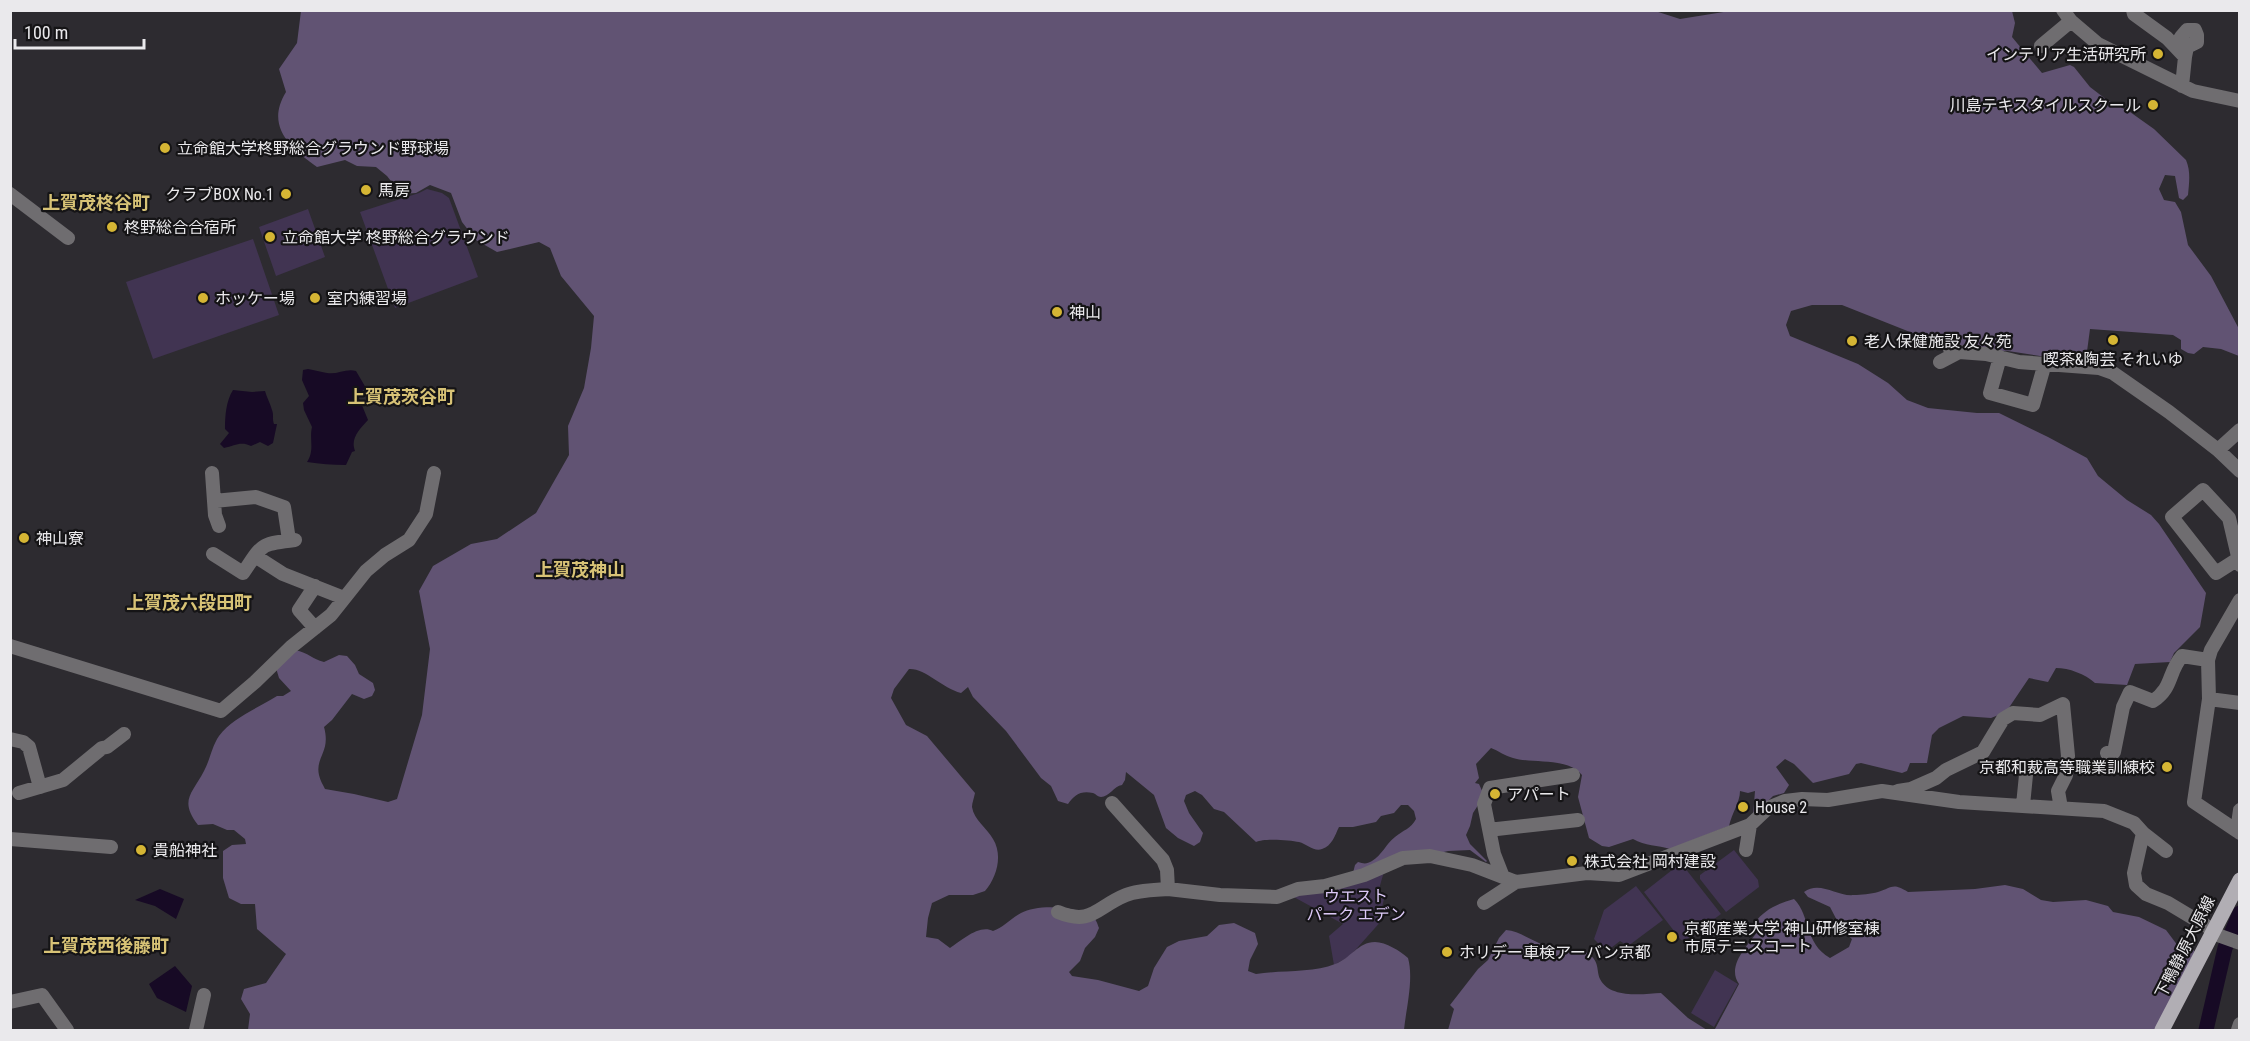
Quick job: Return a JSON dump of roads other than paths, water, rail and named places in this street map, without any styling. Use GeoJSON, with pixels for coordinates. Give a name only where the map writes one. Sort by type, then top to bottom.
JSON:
{"type":"FeatureCollection","features":[{"type":"Feature","properties":{"kind":"main road","name":"下鴨静原大原線"},"geometry":{"type":"LineString","coordinates":[[2162,1030],[2215,933],[2240,880]]}},
{"type":"Feature","properties":{"kind":"street"},"geometry":{"type":"LineString","coordinates":[[2133,10],[2134,14],[2186,52],[2182,86]]}},
{"type":"Feature","properties":{"kind":"street"},"geometry":{"type":"LineString","coordinates":[[2041,46],[2067,16],[2098,44],[2182,86],[2193,91],[2240,101]]}},
{"type":"Feature","properties":{"kind":"street"},"geometry":{"type":"LineString","coordinates":[[10,194],[68,238]]}},
{"type":"Feature","properties":{"kind":"street"},"geometry":{"type":"LineString","coordinates":[[1940,362],[1955,350],[2019,362],[2099,368],[2113,373],[2169,412],[2218,450],[2240,471]]}},
{"type":"Feature","properties":{"kind":"street"},"geometry":{"type":"LineString","coordinates":[[2000,357],[1990,393],[2033,405],[2045,363]]}},
{"type":"Feature","properties":{"kind":"street"},"geometry":{"type":"LineString","coordinates":[[2218,450],[2240,430]]}},
{"type":"Feature","properties":{"kind":"street"},"geometry":{"type":"LineString","coordinates":[[212,473],[215,515],[219,526]]}},
{"type":"Feature","properties":{"kind":"street"},"geometry":{"type":"LineString","coordinates":[[10,646],[221,711],[291,647],[331,615],[366,571],[385,555],[409,540],[426,514],[434,473]]}},
{"type":"Feature","properties":{"kind":"street"},"geometry":{"type":"LineString","coordinates":[[2203,490],[2229,518],[2239,562],[2216,573],[2172,517],[2203,490]]}},
{"type":"Feature","properties":{"kind":"street"},"geometry":{"type":"LineString","coordinates":[[213,554],[243,573],[267,543],[293,540],[284,507],[256,497],[214,501]]}},
{"type":"Feature","properties":{"kind":"street"},"geometry":{"type":"LineString","coordinates":[[255,556],[284,574],[344,598]]}},
{"type":"Feature","properties":{"kind":"street"},"geometry":{"type":"LineString","coordinates":[[315,586],[299,610],[315,628]]}},
{"type":"Feature","properties":{"kind":"street"},"geometry":{"type":"LineString","coordinates":[[2240,600],[2233,626],[2211,650],[2208,660],[2209,699],[2194,802],[2238,832],[2240,810]]}},
{"type":"Feature","properties":{"kind":"street"},"geometry":{"type":"LineString","coordinates":[[2108,753],[2114,752],[2123,707],[2130,692],[2153,700],[2164,693],[2176,663],[2182,656],[2208,660]]}},
{"type":"Feature","properties":{"kind":"street"},"geometry":{"type":"LineString","coordinates":[[2209,699],[2240,703]]}},
{"type":"Feature","properties":{"kind":"street"},"geometry":{"type":"LineString","coordinates":[[1890,792],[1911,789],[1983,752],[2003,719],[2013,713],[2040,716],[2063,704],[2068,756],[2066,775],[2058,791],[2061,808]]}},
{"type":"Feature","properties":{"kind":"street"},"geometry":{"type":"LineString","coordinates":[[19,794],[63,780],[102,747],[107,747],[124,734]]}},
{"type":"Feature","properties":{"kind":"street"},"geometry":{"type":"LineString","coordinates":[[10,739],[24,742],[29,747],[40,788]]}},
{"type":"Feature","properties":{"kind":"street"},"geometry":{"type":"LineString","coordinates":[[2023,769],[2026,775],[2023,805]]}},
{"type":"Feature","properties":{"kind":"street"},"geometry":{"type":"LineString","coordinates":[[1509,880],[1494,854],[1484,804],[1490,788],[1573,775]]}},
{"type":"Feature","properties":{"kind":"street"},"geometry":{"type":"LineString","coordinates":[[1058,912],[1074,918],[1085,917],[1128,893],[1168,889],[1220,895],[1277,897],[1298,889],[1325,886],[1364,875],[1403,858],[1430,856],[1472,866],[1509,880],[1587,873],[1619,875],[1750,825],[1768,808],[1785,801],[1828,800],[1882,791],[1959,802],[2104,811],[2134,823],[2166,851]]}},
{"type":"Feature","properties":{"kind":"street"},"geometry":{"type":"LineString","coordinates":[[1112,803],[1163,860],[1167,870],[1168,889]]}},
{"type":"Feature","properties":{"kind":"street"},"geometry":{"type":"LineString","coordinates":[[1490,828],[1578,820]]}},
{"type":"Feature","properties":{"kind":"street"},"geometry":{"type":"LineString","coordinates":[[1746,850],[1750,825]]}},
{"type":"Feature","properties":{"kind":"street"},"geometry":{"type":"LineString","coordinates":[[2143,833],[2133,873],[2136,885],[2146,894],[2168,903],[2215,933],[2240,943]]}},
{"type":"Feature","properties":{"kind":"street"},"geometry":{"type":"LineString","coordinates":[[10,839],[111,847]]}},
{"type":"Feature","properties":{"kind":"street"},"geometry":{"type":"LineString","coordinates":[[1484,903],[1509,880]]}},
{"type":"Feature","properties":{"kind":"street"},"geometry":{"type":"LineString","coordinates":[[10,1002],[42,995],[67,1030]]}},
{"type":"Feature","properties":{"kind":"street"},"geometry":{"type":"LineString","coordinates":[[196,1030],[204,995]]}},
{"type":"Feature","properties":{"kind":"street"},"geometry":{"type":"LineString","coordinates":[[2238,1030],[2240,1024]]}},
{"type":"Feature","properties":{"kind":"waterway"},"geometry":{"type":"LineString","coordinates":[[2206,1030],[2225,948],[2240,913]]}},
{"type":"Feature","properties":{"kind":"place","name":"インテリア生活研究所"},"geometry":{"type":"Point","coordinates":[2158,54]}},
{"type":"Feature","properties":{"kind":"place","name":"川島テキスタイルスクール"},"geometry":{"type":"Point","coordinates":[2153,105]}},
{"type":"Feature","properties":{"kind":"place","name":"立命館大学柊野総合グラウンド野球場"},"geometry":{"type":"Point","coordinates":[165,148]}},
{"type":"Feature","properties":{"kind":"place","name":"馬房"},"geometry":{"type":"Point","coordinates":[366,190]}},
{"type":"Feature","properties":{"kind":"place","name":"クラブBOX No.1"},"geometry":{"type":"Point","coordinates":[286,194]}},
{"type":"Feature","properties":{"kind":"place","name":"柊野総合合宿所"},"geometry":{"type":"Point","coordinates":[112,227]}},
{"type":"Feature","properties":{"kind":"place","name":"立命館大学 柊野総合グラウンド"},"geometry":{"type":"Point","coordinates":[270,237]}},
{"type":"Feature","properties":{"kind":"place","name":"ホッケー場"},"geometry":{"type":"Point","coordinates":[203,298]}},
{"type":"Feature","properties":{"kind":"place","name":"室内練習場"},"geometry":{"type":"Point","coordinates":[315,298]}},
{"type":"Feature","properties":{"kind":"place","name":"神山"},"geometry":{"type":"Point","coordinates":[1057,312]}},
{"type":"Feature","properties":{"kind":"place","name":"喫茶&陶芸 それいゆ"},"geometry":{"type":"Point","coordinates":[2113,340]}},
{"type":"Feature","properties":{"kind":"place","name":"老人保健施設 友々苑"},"geometry":{"type":"Point","coordinates":[1852,341]}},
{"type":"Feature","properties":{"kind":"place","name":"神山寮"},"geometry":{"type":"Point","coordinates":[24,538]}},
{"type":"Feature","properties":{"kind":"place","name":"京都和裁高等職業訓練校"},"geometry":{"type":"Point","coordinates":[2167,767]}},
{"type":"Feature","properties":{"kind":"place","name":"アパート"},"geometry":{"type":"Point","coordinates":[1495,794]}},
{"type":"Feature","properties":{"kind":"place","name":"House 2"},"geometry":{"type":"Point","coordinates":[1743,807]}},
{"type":"Feature","properties":{"kind":"place","name":"貴船神社"},"geometry":{"type":"Point","coordinates":[141,850]}},
{"type":"Feature","properties":{"kind":"place","name":"株式会社 岡村建設"},"geometry":{"type":"Point","coordinates":[1572,861]}},
{"type":"Feature","properties":{"kind":"place","name":"京都産業大学 神山研修室棟 市原テニスコート"},"geometry":{"type":"Point","coordinates":[1672,937]}},
{"type":"Feature","properties":{"kind":"place","name":"ホリデー車検アーバン京都"},"geometry":{"type":"Point","coordinates":[1447,952]}},
{"type":"Feature","properties":{"kind":"district","name":"上賀茂柊谷町"},"geometry":{"type":"Point","coordinates":[96,202]}},
{"type":"Feature","properties":{"kind":"district","name":"上賀茂茨谷町"},"geometry":{"type":"Point","coordinates":[401,396]}},
{"type":"Feature","properties":{"kind":"district","name":"上賀茂神山"},"geometry":{"type":"Point","coordinates":[580,569]}},
{"type":"Feature","properties":{"kind":"district","name":"上賀茂六段田町"},"geometry":{"type":"Point","coordinates":[189,602]}},
{"type":"Feature","properties":{"kind":"district","name":"上賀茂西後藤町"},"geometry":{"type":"Point","coordinates":[106,945]}},
{"type":"Feature","properties":{"kind":"park label","name":"ウエスト パーク エデン"},"geometry":{"type":"Point","coordinates":[1356,905]}}]}
